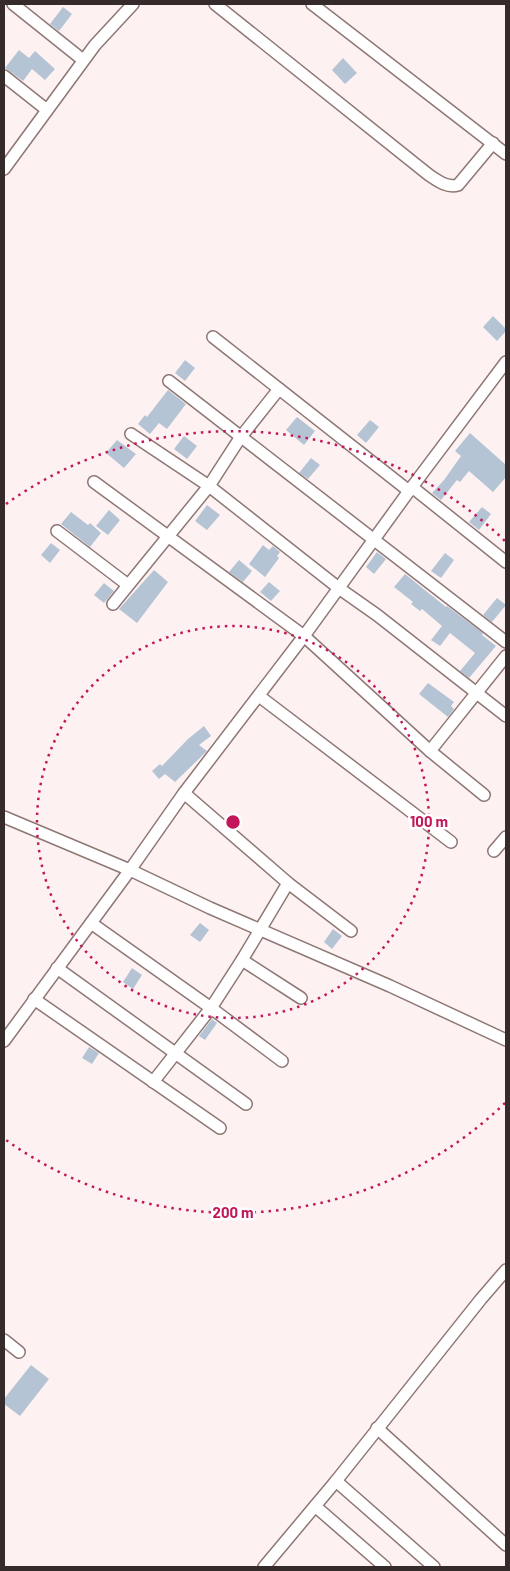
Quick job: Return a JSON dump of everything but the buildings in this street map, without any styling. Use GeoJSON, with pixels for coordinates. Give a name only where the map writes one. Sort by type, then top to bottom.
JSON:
{"type":"FeatureCollection","features":[{"type":"Feature","properties":{"kind":"street"},"geometry":{"type":"LineString","coordinates":[[13,4],[83,60]]}},
{"type":"Feature","properties":{"kind":"street"},"geometry":{"type":"LineString","coordinates":[[5,164],[95,45],[133,4]]}},
{"type":"Feature","properties":{"kind":"street"},"geometry":{"type":"LineString","coordinates":[[215,4],[429,176],[441,183],[450,186],[458,185],[493,144]]}},
{"type":"Feature","properties":{"kind":"street"},"geometry":{"type":"LineString","coordinates":[[312,4],[506,154]]}},
{"type":"Feature","properties":{"kind":"street"},"geometry":{"type":"LineString","coordinates":[[4,76],[47,110]]}},
{"type":"Feature","properties":{"kind":"street"},"geometry":{"type":"LineString","coordinates":[[213,337],[506,562]]}},
{"type":"Feature","properties":{"kind":"street"},"geometry":{"type":"LineString","coordinates":[[4,1040],[130,870],[184,793],[340,589],[410,490],[506,362]]}},
{"type":"Feature","properties":{"kind":"street"},"geometry":{"type":"LineString","coordinates":[[168,381],[506,642]]}},
{"type":"Feature","properties":{"kind":"street"},"geometry":{"type":"LineString","coordinates":[[113,604],[209,486],[240,438],[279,389]]}},
{"type":"Feature","properties":{"kind":"street"},"geometry":{"type":"LineString","coordinates":[[131,434],[209,486],[506,716]]}},
{"type":"Feature","properties":{"kind":"street"},"geometry":{"type":"LineString","coordinates":[[94,482],[304,636],[430,751],[484,795]]}},
{"type":"Feature","properties":{"kind":"street"},"geometry":{"type":"LineString","coordinates":[[57,531],[128,585]]}},
{"type":"Feature","properties":{"kind":"street"},"geometry":{"type":"LineString","coordinates":[[430,751],[506,656]]}},
{"type":"Feature","properties":{"kind":"street"},"geometry":{"type":"LineString","coordinates":[[259,696],[451,842]]}},
{"type":"Feature","properties":{"kind":"street"},"geometry":{"type":"LineString","coordinates":[[184,793],[288,882],[351,931]]}},
{"type":"Feature","properties":{"kind":"street"},"geometry":{"type":"LineString","coordinates":[[4,817],[130,870],[210,908],[390,986],[506,1040]]}},
{"type":"Feature","properties":{"kind":"street"},"geometry":{"type":"LineString","coordinates":[[494,851],[506,836]]}},
{"type":"Feature","properties":{"kind":"street"},"geometry":{"type":"LineString","coordinates":[[152,1082],[211,1008],[288,882]]}},
{"type":"Feature","properties":{"kind":"street"},"geometry":{"type":"LineString","coordinates":[[91,923],[282,1061]]}},
{"type":"Feature","properties":{"kind":"street"},"geometry":{"type":"LineString","coordinates":[[242,960],[301,998]]}},
{"type":"Feature","properties":{"kind":"street"},"geometry":{"type":"LineString","coordinates":[[58,968],[246,1104]]}},
{"type":"Feature","properties":{"kind":"street"},"geometry":{"type":"LineString","coordinates":[[34,999],[220,1128]]}},
{"type":"Feature","properties":{"kind":"street"},"geometry":{"type":"LineString","coordinates":[[264,1567],[506,1270]]}},
{"type":"Feature","properties":{"kind":"street"},"geometry":{"type":"LineString","coordinates":[[4,1340],[19,1352]]}},
{"type":"Feature","properties":{"kind":"street"},"geometry":{"type":"LineString","coordinates":[[377,1428],[506,1545]]}},
{"type":"Feature","properties":{"kind":"street"},"geometry":{"type":"LineString","coordinates":[[336,1481],[434,1567]]}},
{"type":"Feature","properties":{"kind":"street"},"geometry":{"type":"LineString","coordinates":[[315,1506],[385,1567]]}}]}
